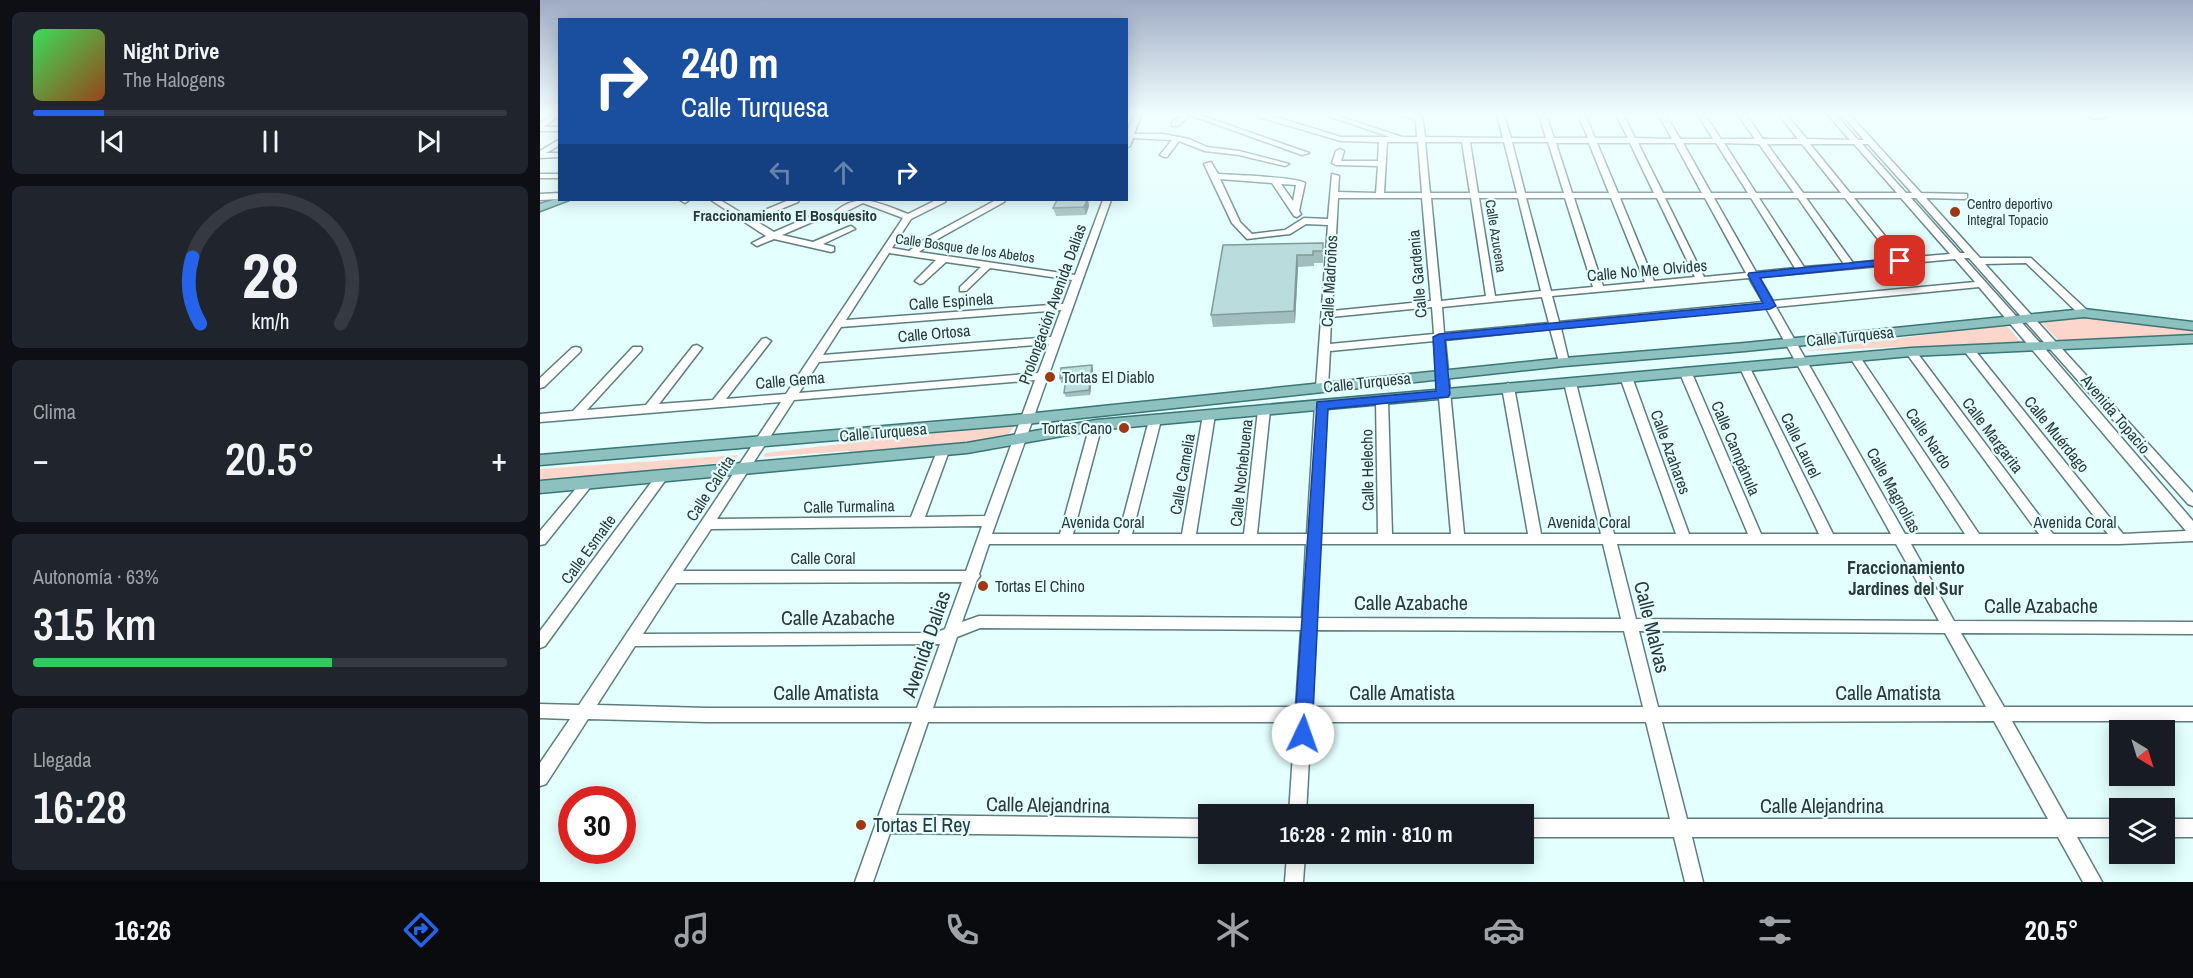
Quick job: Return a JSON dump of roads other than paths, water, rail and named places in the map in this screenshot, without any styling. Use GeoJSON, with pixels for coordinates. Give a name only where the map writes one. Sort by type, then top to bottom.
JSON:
{"type":"FeatureCollection","features":[{"type":"Feature","properties":{"kind":"main road"},"geometry":{"type":"LineString","coordinates":[[540,208],[561,201]]}},
{"type":"Feature","properties":{"kind":"main road","name":"Calle Turquesa"},"geometry":{"type":"LineString","coordinates":[[540,460],[1026,419],[1564,362],[2084,313],[2193,326]]}},
{"type":"Feature","properties":{"kind":"main road","name":"Calle Turquesa"},"geometry":{"type":"LineString","coordinates":[[540,487],[745,466],[942,451],[1019,440],[1096,425],[1685,371],[1911,352],[2193,339]]}},
{"type":"Feature","properties":{"kind":"street"},"geometry":{"type":"LineString","coordinates":[[1252,156],[1285,164]]}},
{"type":"Feature","properties":{"kind":"street"},"geometry":{"type":"LineString","coordinates":[[1338,156],[1336,163],[1382,164]]}},
{"type":"Feature","properties":{"kind":"street"},"geometry":{"type":"LineString","coordinates":[[1380,195],[1382,156]]}},
{"type":"Feature","properties":{"kind":"street","name":"Calle Gardenia"},"geometry":{"type":"LineString","coordinates":[[1419,156],[1426,196],[1458,539]]}},
{"type":"Feature","properties":{"kind":"street","name":"Calle Azucena"},"geometry":{"type":"LineString","coordinates":[[1468,156],[1491,299]]}},
{"type":"Feature","properties":{"kind":"street"},"geometry":{"type":"LineString","coordinates":[[1511,156],[1564,362]]}},
{"type":"Feature","properties":{"kind":"street"},"geometry":{"type":"LineString","coordinates":[[1556,156],[1599,290]]}},
{"type":"Feature","properties":{"kind":"street"},"geometry":{"type":"LineString","coordinates":[[1599,156],[1651,285]]}},
{"type":"Feature","properties":{"kind":"street"},"geometry":{"type":"LineString","coordinates":[[1641,156],[1701,280]]}},
{"type":"Feature","properties":{"kind":"street","name":"Calle Magnolias"},"geometry":{"type":"LineString","coordinates":[[1687,156],[2093,882]]}},
{"type":"Feature","properties":{"kind":"street"},"geometry":{"type":"LineString","coordinates":[[1729,156],[1801,270]]}},
{"type":"Feature","properties":{"kind":"street"},"geometry":{"type":"LineString","coordinates":[[1772,156],[1850,265]]}},
{"type":"Feature","properties":{"kind":"street"},"geometry":{"type":"LineString","coordinates":[[1815,156],[1900,261]]}},
{"type":"Feature","properties":{"kind":"street","name":"Avenida Topacio"},"geometry":{"type":"LineString","coordinates":[[1870,156],[2190,523]]}},
{"type":"Feature","properties":{"kind":"street","name":"Avenida Topacio"},"geometry":{"type":"LineString","coordinates":[[1883,156],[2193,501]]}},
{"type":"Feature","properties":{"kind":"street"},"geometry":{"type":"LineString","coordinates":[[1208,165],[1216,176],[1233,215],[1250,237],[1287,232],[1304,221],[1332,220]]}},
{"type":"Feature","properties":{"kind":"street"},"geometry":{"type":"LineString","coordinates":[[540,176],[558,176]]}},
{"type":"Feature","properties":{"kind":"street"},"geometry":{"type":"LineString","coordinates":[[1216,176],[1301,183],[1295,212]]}},
{"type":"Feature","properties":{"kind":"street","name":"Calle Madroños"},"geometry":{"type":"LineString","coordinates":[[1322,387],[1335,176]]}},
{"type":"Feature","properties":{"kind":"street"},"geometry":{"type":"LineString","coordinates":[[1274,180],[1295,212],[1302,216],[1332,220]]}},
{"type":"Feature","properties":{"kind":"street"},"geometry":{"type":"LineString","coordinates":[[1334,195],[1918,196],[1961,193]]}},
{"type":"Feature","properties":{"kind":"street"},"geometry":{"type":"LineString","coordinates":[[540,197],[558,196]]}},
{"type":"Feature","properties":{"kind":"street"},"geometry":{"type":"LineString","coordinates":[[717,201],[773,236],[831,249]]}},
{"type":"Feature","properties":{"kind":"street"},"geometry":{"type":"LineString","coordinates":[[724,205],[736,201]]}},
{"type":"Feature","properties":{"kind":"street"},"geometry":{"type":"LineString","coordinates":[[747,220],[793,201]]}},
{"type":"Feature","properties":{"kind":"street"},"geometry":{"type":"LineString","coordinates":[[840,211],[861,201]]}},
{"type":"Feature","properties":{"kind":"street"},"geometry":{"type":"LineString","coordinates":[[866,201],[908,217],[940,201]]}},
{"type":"Feature","properties":{"kind":"street"},"geometry":{"type":"LineString","coordinates":[[911,254],[931,239],[999,201]]}},
{"type":"Feature","properties":{"kind":"street","name":"Prolongación Avenida Dalias"},"geometry":{"type":"LineString","coordinates":[[1026,419],[1107,201]]}},
{"type":"Feature","properties":{"kind":"street","name":"Calle Calcita"},"geometry":{"type":"LineString","coordinates":[[540,778],[908,217]]}},
{"type":"Feature","properties":{"kind":"street"},"geometry":{"type":"LineString","coordinates":[[757,243],[814,218]]}},
{"type":"Feature","properties":{"kind":"street"},"geometry":{"type":"LineString","coordinates":[[814,245],[851,229]]}},
{"type":"Feature","properties":{"kind":"street","name":"Calle Bosque de los Abetos"},"geometry":{"type":"LineString","coordinates":[[885,250],[1077,278]]}},
{"type":"Feature","properties":{"kind":"street","name":"Calle No Me Olvides"},"geometry":{"type":"LineString","coordinates":[[1327,314],[1958,256],[2028,260],[2084,313]]}},
{"type":"Feature","properties":{"kind":"street"},"geometry":{"type":"LineString","coordinates":[[920,281],[943,259]]}},
{"type":"Feature","properties":{"kind":"street"},"geometry":{"type":"LineString","coordinates":[[963,289],[988,265]]}},
{"type":"Feature","properties":{"kind":"street"},"geometry":{"type":"LineString","coordinates":[[1325,348],[1982,284]]}},
{"type":"Feature","properties":{"kind":"street","name":"Calle Espinela"},"geometry":{"type":"LineString","coordinates":[[838,324],[1067,307]]}},
{"type":"Feature","properties":{"kind":"street","name":"Calle Ortosa"},"geometry":{"type":"LineString","coordinates":[[815,359],[1056,340]]}},
{"type":"Feature","properties":{"kind":"street"},"geometry":{"type":"LineString","coordinates":[[717,403],[766,341]]}},
{"type":"Feature","properties":{"kind":"street"},"geometry":{"type":"LineString","coordinates":[[649,409],[697,348]]}},
{"type":"Feature","properties":{"kind":"street"},"geometry":{"type":"LineString","coordinates":[[576,415],[637,349]]}},
{"type":"Feature","properties":{"kind":"street"},"geometry":{"type":"LineString","coordinates":[[540,384],[576,350]]}},
{"type":"Feature","properties":{"kind":"street","name":"Calle Muérdago"},"geometry":{"type":"LineString","coordinates":[[1969,350],[2120,538]]}},
{"type":"Feature","properties":{"kind":"street","name":"Calle Margarita"},"geometry":{"type":"LineString","coordinates":[[1911,352],[2049,538]]}},
{"type":"Feature","properties":{"kind":"street","name":"Calle Nardo"},"geometry":{"type":"LineString","coordinates":[[1854,356],[1976,538]]}},
{"type":"Feature","properties":{"kind":"street","name":"Calle Laurel"},"geometry":{"type":"LineString","coordinates":[[1744,366],[1828,538]]}},
{"type":"Feature","properties":{"kind":"street","name":"Calle Campánula"},"geometry":{"type":"LineString","coordinates":[[1685,371],[1756,538]]}},
{"type":"Feature","properties":{"kind":"street","name":"Calle Gema"},"geometry":{"type":"LineString","coordinates":[[540,418],[1043,376]]}},
{"type":"Feature","properties":{"kind":"street","name":"Calle Azahares"},"geometry":{"type":"LineString","coordinates":[[1626,377],[1684,538]]}},
{"type":"Feature","properties":{"kind":"street","name":"Calle Malvas"},"geometry":{"type":"LineString","coordinates":[[1570,383],[1694,882]]}},
{"type":"Feature","properties":{"kind":"street"},"geometry":{"type":"LineString","coordinates":[[1508,387],[1535,538]]}},
{"type":"Feature","properties":{"kind":"street","name":"Calle Helecho"},"geometry":{"type":"LineString","coordinates":[[1382,400],[1385,539]]}},
{"type":"Feature","properties":{"kind":"street"},"geometry":{"type":"LineString","coordinates":[[1299,804],[1321,405]]}},
{"type":"Feature","properties":{"kind":"street","name":"Calle Nochebuena"},"geometry":{"type":"LineString","coordinates":[[1250,539],[1264,410]]}},
{"type":"Feature","properties":{"kind":"street","name":"Calle Camelia"},"geometry":{"type":"LineString","coordinates":[[1188,539],[1209,415]]}},
{"type":"Feature","properties":{"kind":"street","name":"Avenida Dalias"},"geometry":{"type":"LineString","coordinates":[[864,882],[973,576],[1026,419]]}},
{"type":"Feature","properties":{"kind":"street"},"geometry":{"type":"LineString","coordinates":[[1124,539],[1155,420]]}},
{"type":"Feature","properties":{"kind":"street"},"geometry":{"type":"LineString","coordinates":[[1065,539],[1096,425]]}},
{"type":"Feature","properties":{"kind":"street"},"geometry":{"type":"LineString","coordinates":[[2122,447],[2144,446]]}},
{"type":"Feature","properties":{"kind":"street"},"geometry":{"type":"LineString","coordinates":[[916,522],[942,451]]}},
{"type":"Feature","properties":{"kind":"street","name":"Calle Esmalte"},"geometry":{"type":"LineString","coordinates":[[540,642],[663,475]]}},
{"type":"Feature","properties":{"kind":"street"},"geometry":{"type":"LineString","coordinates":[[540,540],[588,482]]}},
{"type":"Feature","properties":{"kind":"street","name":"Calle Turmalina"},"geometry":{"type":"LineString","coordinates":[[707,524],[991,521]]}},
{"type":"Feature","properties":{"kind":"street","name":"Avenida Coral"},"geometry":{"type":"LineString","coordinates":[[985,538],[2120,538],[2193,536]]}},
{"type":"Feature","properties":{"kind":"street","name":"Calle Coral"},"geometry":{"type":"LineString","coordinates":[[674,577],[973,576]]}},
{"type":"Feature","properties":{"kind":"street","name":"Calle Azabache"},"geometry":{"type":"LineString","coordinates":[[631,640],[936,639],[980,622],[2193,628]]}},
{"type":"Feature","properties":{"kind":"street","name":"Calle Amatista"},"geometry":{"type":"LineString","coordinates":[[540,711],[707,714],[2193,714]]}},
{"type":"Feature","properties":{"kind":"street","name":"Calle Alejandrina"},"geometry":{"type":"LineString","coordinates":[[886,824],[1198,828]]}},
{"type":"Feature","properties":{"kind":"street","name":"Calle Alejandrina"},"geometry":{"type":"LineString","coordinates":[[1534,828],[1680,826],[2109,828]]}},
{"type":"Feature","properties":{"kind":"street"},"geometry":{"type":"LineString","coordinates":[[2175,828],[2193,828]]}},
{"type":"Feature","properties":{"kind":"street"},"geometry":{"type":"LineString","coordinates":[[1294,882],[1295,864]]}},
{"type":"Feature","properties":{"kind":"place","name":"Centro deportivo Integral Topacio"},"geometry":{"type":"Point","coordinates":[1955,212]}},
{"type":"Feature","properties":{"kind":"place","name":"Tortas El Diablo"},"geometry":{"type":"Point","coordinates":[1050,377]}},
{"type":"Feature","properties":{"kind":"place","name":"Tortas Cano"},"geometry":{"type":"Point","coordinates":[1124,428]}},
{"type":"Feature","properties":{"kind":"place","name":"Tortas El Chino"},"geometry":{"type":"Point","coordinates":[983,586]}},
{"type":"Feature","properties":{"kind":"place","name":"Tortas El Rey"},"geometry":{"type":"Point","coordinates":[861,825]}},
{"type":"Feature","properties":{"kind":"district","name":"Fraccionamiento El Bosquesito"},"geometry":{"type":"Point","coordinates":[785,216]}},
{"type":"Feature","properties":{"kind":"district","name":"Fraccionamiento Jardines del Sur"},"geometry":{"type":"Point","coordinates":[1906,578]}}]}
